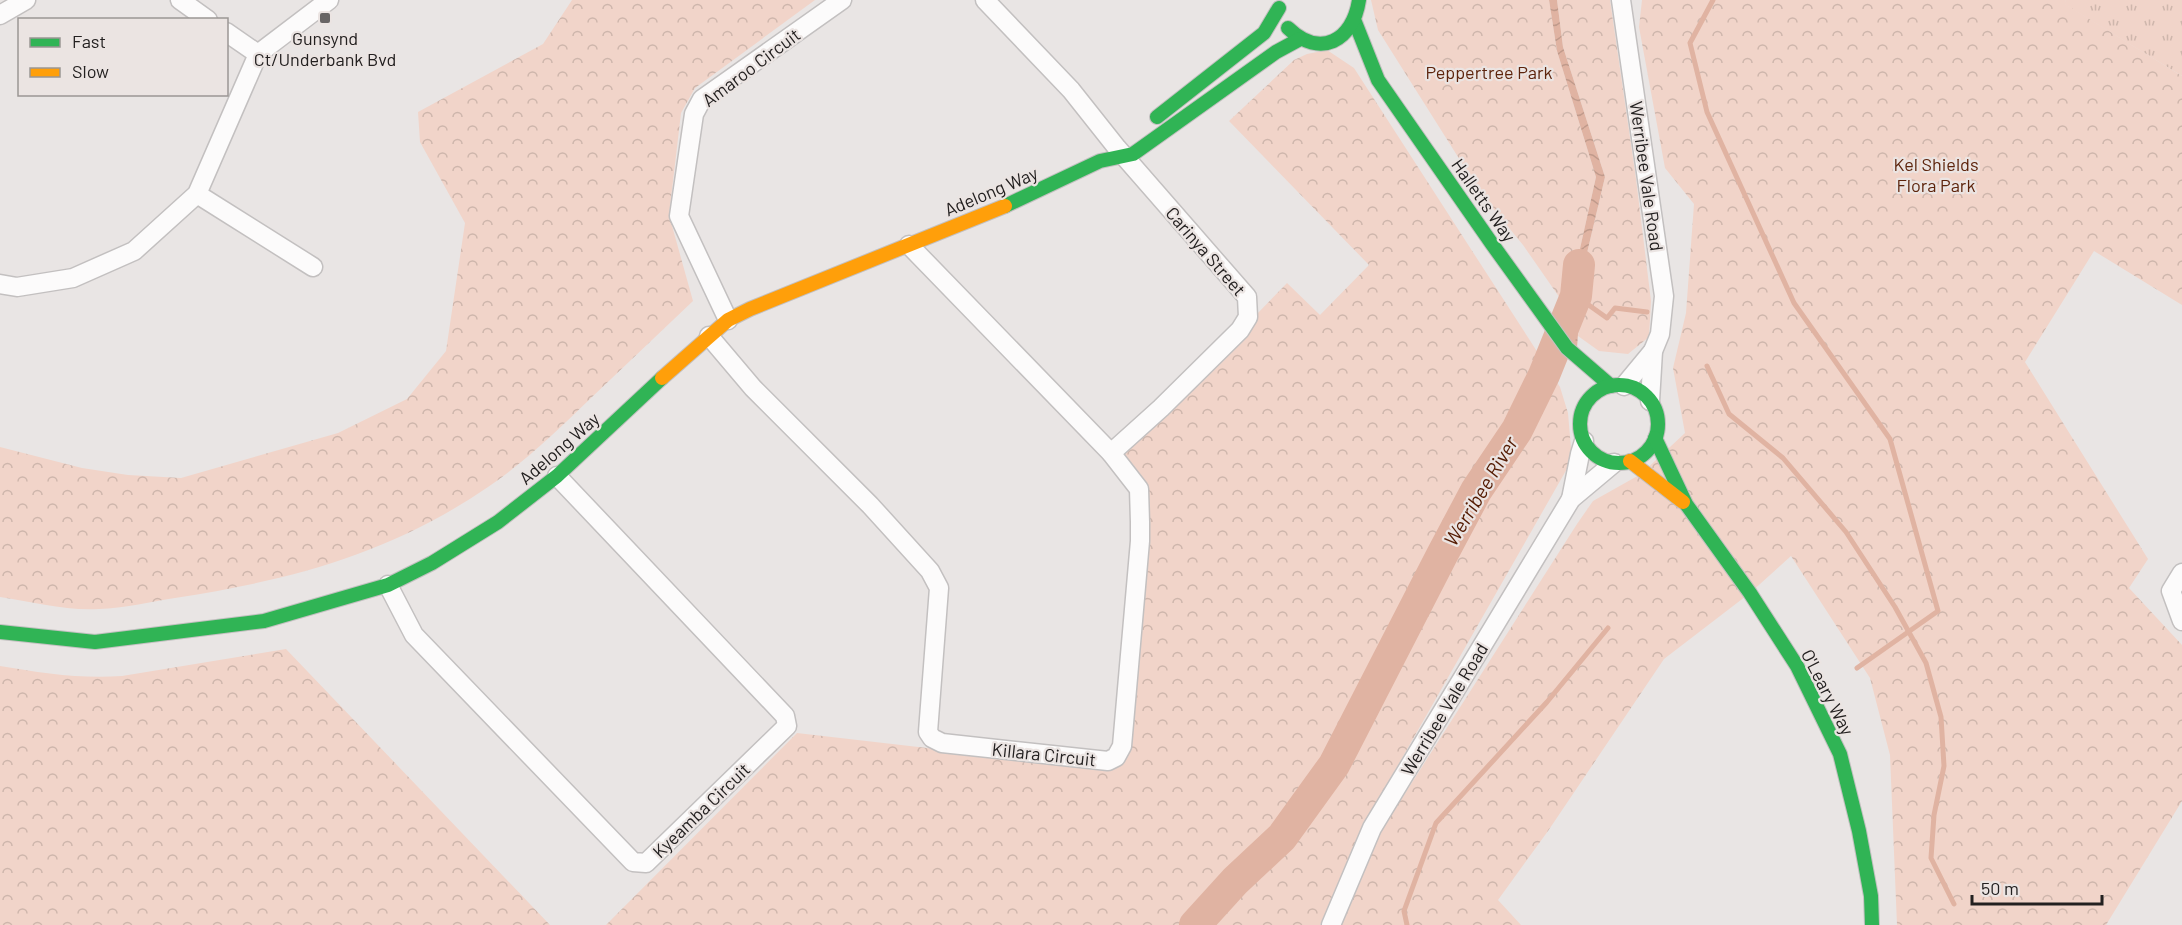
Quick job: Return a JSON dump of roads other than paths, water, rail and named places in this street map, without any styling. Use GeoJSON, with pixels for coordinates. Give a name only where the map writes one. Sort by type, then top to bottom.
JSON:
{"type":"FeatureCollection","features":[{"type":"Feature","properties":{"kind":"street"},"geometry":{"type":"LineString","coordinates":[[0,15],[26,0]]}},
{"type":"Feature","properties":{"kind":"street"},"geometry":{"type":"LineString","coordinates":[[180,0],[205,18]]}},
{"type":"Feature","properties":{"kind":"street"},"geometry":{"type":"LineString","coordinates":[[0,284],[17,287],[73,278],[134,251],[197,194],[258,54],[329,0]]}},
{"type":"Feature","properties":{"kind":"street","name":"Amaroo Circuit"},"geometry":{"type":"LineString","coordinates":[[728,320],[679,216],[694,114],[702,99],[842,0]]}},
{"type":"Feature","properties":{"kind":"street"},"geometry":{"type":"LineString","coordinates":[[986,0],[1071,90],[1121,149]]}},
{"type":"Feature","properties":{"kind":"street"},"geometry":{"type":"LineString","coordinates":[[1279,4],[1282,20],[1289,31],[1307,43],[1324,44],[1337,41],[1348,33],[1359,11],[1359,0]]}},
{"type":"Feature","properties":{"kind":"street","name":"Werribee Vale Road"},"geometry":{"type":"LineString","coordinates":[[1621,0],[1664,296],[1660,334],[1653,351],[1650,401]]}},
{"type":"Feature","properties":{"kind":"street"},"geometry":{"type":"LineString","coordinates":[[1150,123],[1264,33],[1279,4]]}},
{"type":"Feature","properties":{"kind":"street"},"geometry":{"type":"LineString","coordinates":[[1355,22],[1373,72]]}},
{"type":"Feature","properties":{"kind":"street"},"geometry":{"type":"LineString","coordinates":[[228,33],[258,54]]}},
{"type":"Feature","properties":{"kind":"street","name":"Adelong Way"},"geometry":{"type":"LineString","coordinates":[[0,632],[95,642],[129,638],[264,621],[388,585],[432,563],[498,522],[557,476],[728,320],[750,309],[1008,205],[1121,149],[1133,154],[1276,52],[1299,39]]}},
{"type":"Feature","properties":{"kind":"street"},"geometry":{"type":"LineString","coordinates":[[1324,44],[1373,72]]}},
{"type":"Feature","properties":{"kind":"street","name":"Halletts Way"},"geometry":{"type":"LineString","coordinates":[[1373,72],[1567,348],[1579,382],[1583,408]]}},
{"type":"Feature","properties":{"kind":"street","name":"Carinya Street"},"geometry":{"type":"LineString","coordinates":[[1111,453],[1161,408],[1240,330],[1248,317],[1247,297],[1121,149]]}},
{"type":"Feature","properties":{"kind":"street"},"geometry":{"type":"LineString","coordinates":[[197,194],[313,267]]}},
{"type":"Feature","properties":{"kind":"street","name":"Killara Circuit"},"geometry":{"type":"LineString","coordinates":[[709,336],[753,388],[870,505],[930,571],[939,588],[928,732],[932,738],[942,743],[1108,761],[1116,756],[1122,746],[1140,541],[1139,489],[1111,453],[909,245]]}},
{"type":"Feature","properties":{"kind":"street","name":"Halletts Way"},"geometry":{"type":"LineString","coordinates":[[1567,348],[1617,386]]}},
{"type":"Feature","properties":{"kind":"street","name":"Werribee Vale Road"},"geometry":{"type":"LineString","coordinates":[[1617,386],[1653,351]]}},
{"type":"Feature","properties":{"kind":"street"},"geometry":{"type":"LineString","coordinates":[[1617,386],[1643,393],[1650,401],[1658,419],[1655,438],[1649,448],[1641,457],[1622,462],[1602,459],[1592,452],[1584,441],[1580,419],[1583,408],[1590,398],[1600,391],[1617,386]]}},
{"type":"Feature","properties":{"kind":"street","name":"O'Leary Way"},"geometry":{"type":"LineString","coordinates":[[1655,438],[1686,504],[1750,593],[1797,666],[1840,754],[1863,852],[1871,896],[1872,925]]}},
{"type":"Feature","properties":{"kind":"street","name":"Werribee Vale Road"},"geometry":{"type":"LineString","coordinates":[[1331,925],[1372,828],[1571,499],[1584,441]]}},
{"type":"Feature","properties":{"kind":"street","name":"Werribee Vale Road"},"geometry":{"type":"LineString","coordinates":[[1571,499],[1622,462]]}},
{"type":"Feature","properties":{"kind":"street","name":"O'Leary Way"},"geometry":{"type":"LineString","coordinates":[[1622,462],[1686,504]]}},
{"type":"Feature","properties":{"kind":"street","name":"Kyeamba Circuit"},"geometry":{"type":"LineString","coordinates":[[388,585],[414,635],[633,862],[646,863],[787,726],[785,716],[557,476]]}},
{"type":"Feature","properties":{"kind":"street"},"geometry":{"type":"LineString","coordinates":[[2182,573],[2171,591],[2182,621]]}},
{"type":"Feature","properties":{"kind":"water"},"geometry":{"type":"Polygon","coordinates":[[[1549,0],[1557,0],[1563,47],[1605,177],[1582,274],[1577,348],[1569,345],[1575,271],[1596,177],[1557,51],[1549,0]]]}},
{"type":"Feature","properties":{"kind":"waterway"},"geometry":{"type":"LineString","coordinates":[[1713,0],[1690,43],[1707,112],[1794,303],[1890,439],[1938,611],[1857,668]]}},
{"type":"Feature","properties":{"kind":"waterway","name":"Werribee River"},"geometry":{"type":"LineString","coordinates":[[1195,925],[1235,881],[1282,837],[1334,765],[1476,491],[1517,430],[1544,375],[1576,296],[1579,265]]}},
{"type":"Feature","properties":{"kind":"waterway"},"geometry":{"type":"LineString","coordinates":[[1576,296],[1607,318],[1615,308],[1647,312]]}},
{"type":"Feature","properties":{"kind":"waterway"},"geometry":{"type":"LineString","coordinates":[[1707,366],[1729,414],[1783,458],[1846,532],[1895,607],[1926,663],[1941,717],[1944,766],[1934,815],[1931,858],[1954,904]]}},
{"type":"Feature","properties":{"kind":"waterway"},"geometry":{"type":"LineString","coordinates":[[1407,925],[1404,911],[1436,823],[1547,702],[1608,628]]}},
{"type":"Feature","properties":{"kind":"place","name":"Gunsynd Ct/Underbank Bvd"},"geometry":{"type":"Point","coordinates":[325,18]}},
{"type":"Feature","properties":{"kind":"park label","name":"Peppertree Park"},"geometry":{"type":"Point","coordinates":[1489,72]}},
{"type":"Feature","properties":{"kind":"park label","name":"Kel Shields Flora Park"},"geometry":{"type":"Point","coordinates":[1936,174]}}]}
